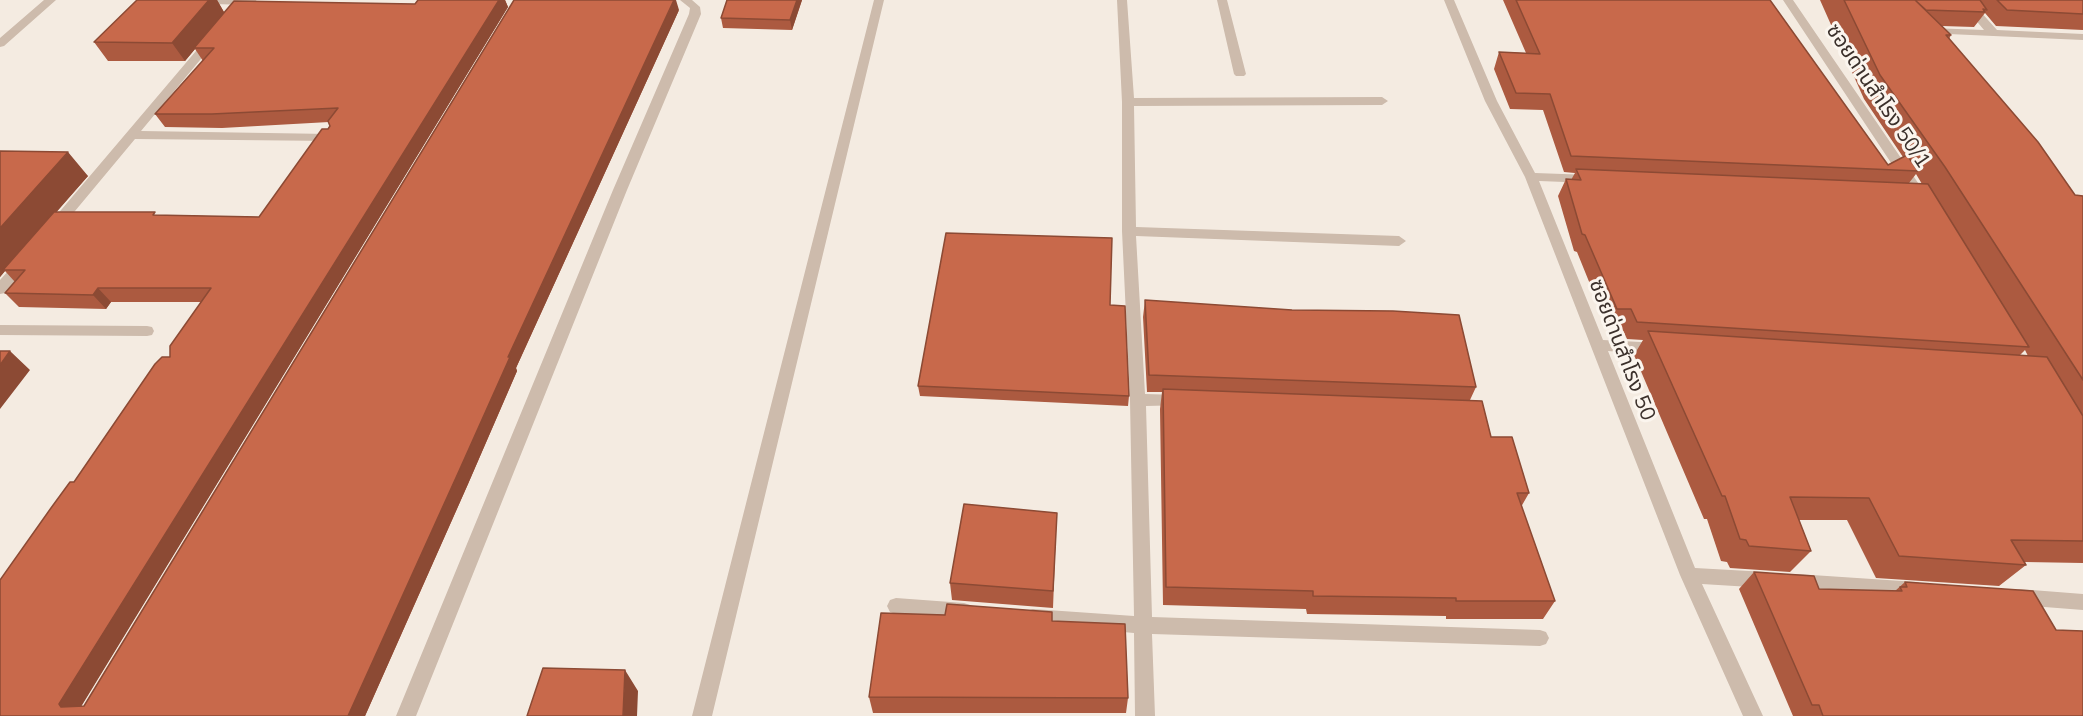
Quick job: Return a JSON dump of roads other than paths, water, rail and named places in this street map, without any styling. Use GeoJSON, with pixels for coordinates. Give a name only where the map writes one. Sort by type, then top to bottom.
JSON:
{"type":"FeatureCollection","features":[{"type":"Feature","properties":{"kind":"street"},"geometry":{"type":"LineString","coordinates":[[0,44],[51,0]]}},
{"type":"Feature","properties":{"kind":"street"},"geometry":{"type":"LineString","coordinates":[[171,0],[241,4],[265,2]]}},
{"type":"Feature","properties":{"kind":"street"},"geometry":{"type":"LineString","coordinates":[[406,716],[620,190],[695,14],[695,7],[685,0]]}},
{"type":"Feature","properties":{"kind":"street"},"geometry":{"type":"LineString","coordinates":[[702,716],[879,0]]}},
{"type":"Feature","properties":{"kind":"street"},"geometry":{"type":"LineString","coordinates":[[1122,0],[1128,102],[1129,231],[1138,400],[1145,716]]}},
{"type":"Feature","properties":{"kind":"street"},"geometry":{"type":"LineString","coordinates":[[1222,0],[1240,74]]}},
{"type":"Feature","properties":{"kind":"street","name":"ซอยด่านสำโรง 50"},"geometry":{"type":"LineString","coordinates":[[1449,0],[1491,101],[1531,177],[1689,575],[1753,716]]}},
{"type":"Feature","properties":{"kind":"street","name":"ซอยด่านสำโรง 50/1"},"geometry":{"type":"LineString","coordinates":[[1788,0],[1932,214]]}},
{"type":"Feature","properties":{"kind":"street"},"geometry":{"type":"LineString","coordinates":[[1964,0],[1993,33]]}},
{"type":"Feature","properties":{"kind":"street"},"geometry":{"type":"LineString","coordinates":[[45,238],[134,135],[221,28]]}},
{"type":"Feature","properties":{"kind":"street"},"geometry":{"type":"LineString","coordinates":[[1930,31],[2083,37]]}},
{"type":"Feature","properties":{"kind":"street"},"geometry":{"type":"LineString","coordinates":[[1128,102],[1382,101]]}},
{"type":"Feature","properties":{"kind":"street"},"geometry":{"type":"LineString","coordinates":[[134,135],[330,138]]}},
{"type":"Feature","properties":{"kind":"street"},"geometry":{"type":"LineString","coordinates":[[1531,177],[1602,180]]}},
{"type":"Feature","properties":{"kind":"street"},"geometry":{"type":"LineString","coordinates":[[1896,194],[1920,195]]}},
{"type":"Feature","properties":{"kind":"street"},"geometry":{"type":"LineString","coordinates":[[1129,231],[1398,241]]}},
{"type":"Feature","properties":{"kind":"street"},"geometry":{"type":"LineString","coordinates":[[0,290],[30,255]]}},
{"type":"Feature","properties":{"kind":"street"},"geometry":{"type":"LineString","coordinates":[[0,330],[147,331]]}},
{"type":"Feature","properties":{"kind":"street"},"geometry":{"type":"LineString","coordinates":[[1599,345],[1671,350]]}},
{"type":"Feature","properties":{"kind":"street"},"geometry":{"type":"LineString","coordinates":[[1138,400],[1197,402]]}},
{"type":"Feature","properties":{"kind":"street"},"geometry":{"type":"LineString","coordinates":[[1689,575],[1940,592]]}},
{"type":"Feature","properties":{"kind":"street"},"geometry":{"type":"LineString","coordinates":[[2000,596],[2083,602]]}},
{"type":"Feature","properties":{"kind":"street"},"geometry":{"type":"LineString","coordinates":[[896,606],[978,612]]}},
{"type":"Feature","properties":{"kind":"street"},"geometry":{"type":"LineString","coordinates":[[1014,615],[1143,625],[1540,638]]}}]}
